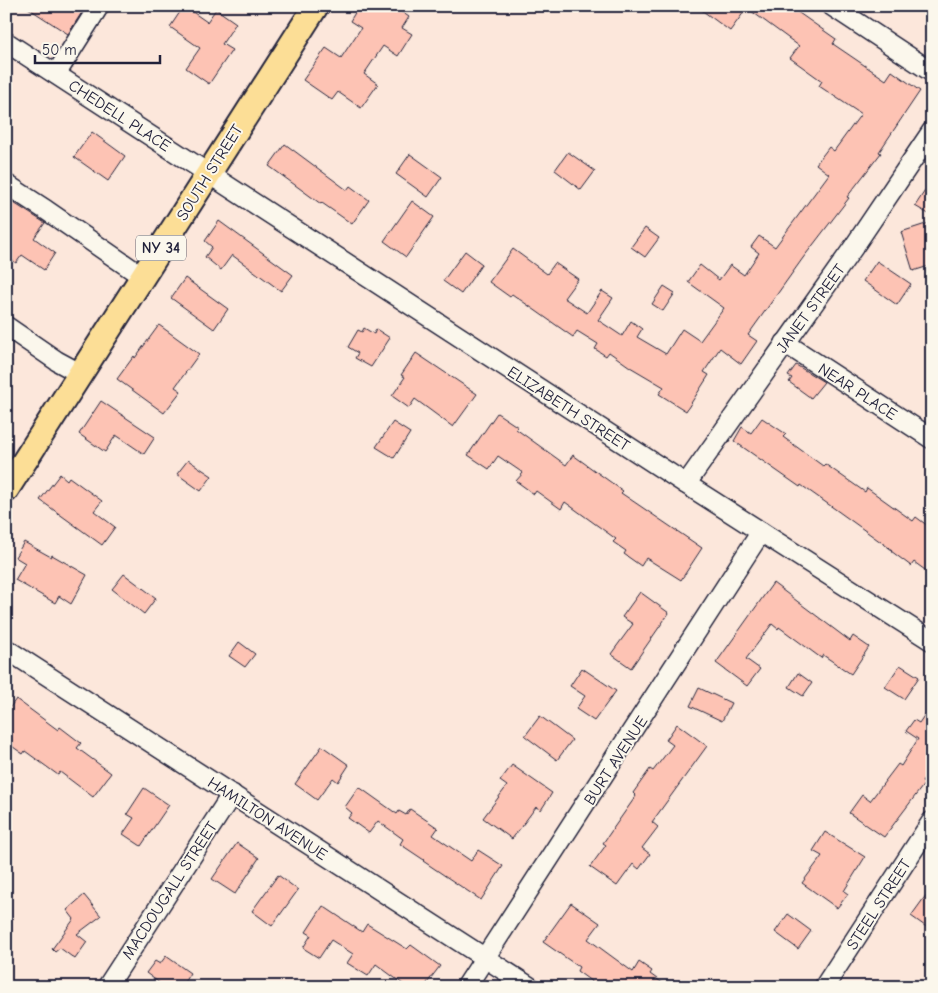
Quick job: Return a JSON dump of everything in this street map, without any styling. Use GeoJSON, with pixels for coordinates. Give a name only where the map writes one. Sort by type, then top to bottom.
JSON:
{"type":"FeatureCollection","features":[{"type":"Feature","properties":{"kind":"main road","name":"SOUTH STREET"},"geometry":{"type":"LineString","coordinates":[[6,490],[316,6]]}},
{"type":"Feature","properties":{"kind":"street"},"geometry":{"type":"LineString","coordinates":[[56,74],[99,6]]}},
{"type":"Feature","properties":{"kind":"street"},"geometry":{"type":"LineString","coordinates":[[832,6],[932,72]]}},
{"type":"Feature","properties":{"kind":"street","name":"CHEDELL PLACE"},"geometry":{"type":"LineString","coordinates":[[6,42],[208,172]]}},
{"type":"Feature","properties":{"kind":"street","name":"JANET STREET"},"geometry":{"type":"LineString","coordinates":[[686,484],[858,240],[932,131]]}},
{"type":"Feature","properties":{"kind":"street","name":"ELIZABETH STREET"},"geometry":{"type":"LineString","coordinates":[[208,172],[686,484],[932,641]]}},
{"type":"Feature","properties":{"kind":"street"},"geometry":{"type":"LineString","coordinates":[[6,184],[143,277]]}},
{"type":"Feature","properties":{"kind":"street"},"geometry":{"type":"LineString","coordinates":[[6,326],[57,361],[81,374]]}},
{"type":"Feature","properties":{"kind":"street","name":"NEAR PLACE"},"geometry":{"type":"LineString","coordinates":[[785,343],[932,439]]}},
{"type":"Feature","properties":{"kind":"street","name":"BURT AVENUE"},"geometry":{"type":"LineString","coordinates":[[466,987],[762,532]]}},
{"type":"Feature","properties":{"kind":"street","name":"HAMILTON AVENUE"},"geometry":{"type":"LineString","coordinates":[[6,649],[530,987]]}},
{"type":"Feature","properties":{"kind":"street","name":"MACDOUGALL STREET"},"geometry":{"type":"LineString","coordinates":[[107,987],[232,794]]}},
{"type":"Feature","properties":{"kind":"street","name":"STEEL STREET"},"geometry":{"type":"LineString","coordinates":[[824,987],[932,821]]}},
{"type":"Feature","properties":{"kind":"building"},"geometry":{"type":"Polygon","coordinates":[[[25,6],[86,6],[68,34],[25,6]]]}},
{"type":"Feature","properties":{"kind":"building"},"geometry":{"type":"Polygon","coordinates":[[[184,6],[207,22],[216,9],[236,23],[222,44],[232,50],[209,84],[186,68],[200,48],[170,27],[184,6]]]}},
{"type":"Feature","properties":{"kind":"building"},"geometry":{"type":"Polygon","coordinates":[[[359,6],[393,6],[409,17],[402,28],[412,34],[398,56],[383,46],[364,74],[378,84],[361,108],[338,92],[332,100],[303,80],[326,48],[341,58],[361,28],[350,21],[359,6]]]}},
{"type":"Feature","properties":{"kind":"building"},"geometry":{"type":"Polygon","coordinates":[[[696,6],[789,6],[836,39],[833,44],[886,80],[892,71],[920,91],[879,152],[881,153],[748,335],[757,341],[741,364],[720,348],[704,372],[709,375],[686,411],[659,394],[664,387],[609,352],[606,356],[595,349],[598,344],[577,331],[573,337],[512,294],[510,297],[489,282],[513,249],[547,274],[555,263],[578,279],[564,298],[587,313],[602,291],[613,298],[598,320],[622,336],[631,321],[642,329],[637,337],[666,354],[682,329],[700,341],[724,308],[688,282],[700,265],[719,280],[730,265],[744,275],[759,253],[751,247],[759,236],[775,247],[829,174],[816,164],[829,147],[834,151],[861,114],[819,86],[822,81],[790,58],[799,46],[747,8],[730,31],[696,6]]]}},
{"type":"Feature","properties":{"kind":"building"},"geometry":{"type":"Polygon","coordinates":[[[92,132],[125,156],[108,181],[74,157],[92,132]]]}},
{"type":"Feature","properties":{"kind":"building"},"geometry":{"type":"Polygon","coordinates":[[[285,144],[347,190],[350,186],[369,200],[352,224],[269,166],[285,144]]]}},
{"type":"Feature","properties":{"kind":"building"},"geometry":{"type":"Polygon","coordinates":[[[568,152],[595,171],[581,190],[555,170],[568,152]]]}},
{"type":"Feature","properties":{"kind":"building"},"geometry":{"type":"Polygon","coordinates":[[[410,154],[442,177],[428,197],[396,174],[410,154]]]}},
{"type":"Feature","properties":{"kind":"building"},"geometry":{"type":"Polygon","coordinates":[[[932,180],[932,216],[915,206],[932,180]]]}},
{"type":"Feature","properties":{"kind":"building"},"geometry":{"type":"Polygon","coordinates":[[[6,198],[45,223],[34,238],[55,253],[44,270],[22,255],[16,263],[6,256],[6,198]]]}},
{"type":"Feature","properties":{"kind":"building"},"geometry":{"type":"Polygon","coordinates":[[[412,201],[434,217],[406,257],[384,241],[412,201]]]}},
{"type":"Feature","properties":{"kind":"building"},"geometry":{"type":"Polygon","coordinates":[[[219,221],[293,275],[281,291],[232,255],[221,270],[205,257],[212,247],[205,241],[219,221]]]}},
{"type":"Feature","properties":{"kind":"building"},"geometry":{"type":"Polygon","coordinates":[[[932,222],[932,265],[913,271],[901,232],[932,222]]]}},
{"type":"Feature","properties":{"kind":"building"},"geometry":{"type":"Polygon","coordinates":[[[645,228],[659,238],[645,257],[631,247],[645,228]]]}},
{"type":"Feature","properties":{"kind":"building"},"geometry":{"type":"Polygon","coordinates":[[[465,251],[482,264],[461,294],[443,281],[465,251]]]}},
{"type":"Feature","properties":{"kind":"building"},"geometry":{"type":"Polygon","coordinates":[[[877,261],[911,284],[897,305],[863,281],[877,261]]]}},
{"type":"Feature","properties":{"kind":"building"},"geometry":{"type":"Polygon","coordinates":[[[185,278],[228,309],[214,329],[171,298],[185,278]]]}},
{"type":"Feature","properties":{"kind":"building"},"geometry":{"type":"Polygon","coordinates":[[[664,286],[675,293],[663,311],[652,304],[664,286]]]}},
{"type":"Feature","properties":{"kind":"building"},"geometry":{"type":"Polygon","coordinates":[[[159,325],[199,354],[175,387],[181,391],[164,413],[117,379],[159,325]]]}},
{"type":"Feature","properties":{"kind":"building"},"geometry":{"type":"Polygon","coordinates":[[[364,328],[374,334],[376,329],[390,338],[371,367],[355,358],[358,353],[348,347],[358,330],[362,332],[364,328]]]}},
{"type":"Feature","properties":{"kind":"building"},"geometry":{"type":"Polygon","coordinates":[[[416,353],[477,394],[453,427],[415,399],[409,408],[392,396],[405,377],[401,375],[416,353]]]}},
{"type":"Feature","properties":{"kind":"building"},"geometry":{"type":"Polygon","coordinates":[[[796,365],[824,382],[811,398],[789,382],[792,378],[788,376],[796,365]]]}},
{"type":"Feature","properties":{"kind":"building"},"geometry":{"type":"Polygon","coordinates":[[[101,401],[155,437],[144,454],[116,435],[105,452],[79,434],[101,401]]]}},
{"type":"Feature","properties":{"kind":"building"},"geometry":{"type":"Polygon","coordinates":[[[497,413],[566,465],[573,455],[623,491],[621,493],[702,548],[681,580],[646,558],[641,566],[624,554],[626,551],[613,542],[616,539],[565,502],[561,509],[536,491],[534,494],[516,481],[523,473],[498,456],[489,469],[468,455],[497,413]]]}},
{"type":"Feature","properties":{"kind":"building"},"geometry":{"type":"Polygon","coordinates":[[[762,418],[786,434],[783,437],[823,466],[825,464],[865,492],[867,488],[913,521],[916,517],[932,529],[932,575],[914,562],[911,566],[835,509],[734,441],[742,427],[751,433],[762,418]]]}},
{"type":"Feature","properties":{"kind":"building"},"geometry":{"type":"Polygon","coordinates":[[[393,422],[410,433],[394,458],[376,447],[393,422]]]}},
{"type":"Feature","properties":{"kind":"building"},"geometry":{"type":"Polygon","coordinates":[[[188,460],[212,476],[201,491],[177,474],[188,460]]]}},
{"type":"Feature","properties":{"kind":"building"},"geometry":{"type":"Polygon","coordinates":[[[60,474],[67,480],[69,477],[102,501],[94,511],[115,527],[102,545],[40,500],[60,474]]]}},
{"type":"Feature","properties":{"kind":"building"},"geometry":{"type":"Polygon","coordinates":[[[24,542],[87,575],[71,604],[59,596],[55,603],[15,580],[25,563],[15,557],[24,542]]]}},
{"type":"Feature","properties":{"kind":"building"},"geometry":{"type":"Polygon","coordinates":[[[124,574],[156,598],[144,614],[112,589],[124,574]]]}},
{"type":"Feature","properties":{"kind":"building"},"geometry":{"type":"Polygon","coordinates":[[[773,583],[850,641],[853,636],[869,647],[851,674],[823,655],[821,658],[779,627],[778,629],[772,624],[746,659],[760,669],[747,686],[716,663],[773,583]]]}},
{"type":"Feature","properties":{"kind":"building"},"geometry":{"type":"Polygon","coordinates":[[[640,592],[669,613],[631,668],[611,654],[633,624],[622,617],[640,592]]]}},
{"type":"Feature","properties":{"kind":"building"},"geometry":{"type":"Polygon","coordinates":[[[239,642],[255,654],[245,667],[229,656],[239,642]]]}},
{"type":"Feature","properties":{"kind":"building"},"geometry":{"type":"Polygon","coordinates":[[[900,665],[919,677],[904,699],[885,687],[900,665]]]}},
{"type":"Feature","properties":{"kind":"building"},"geometry":{"type":"Polygon","coordinates":[[[582,668],[616,691],[594,721],[576,709],[585,696],[570,686],[582,668]]]}},
{"type":"Feature","properties":{"kind":"building"},"geometry":{"type":"Polygon","coordinates":[[[798,673],[812,683],[803,696],[789,687],[798,673]]]}},
{"type":"Feature","properties":{"kind":"building"},"geometry":{"type":"Polygon","coordinates":[[[699,688],[731,703],[722,721],[690,706],[699,688]]]}},
{"type":"Feature","properties":{"kind":"building"},"geometry":{"type":"Polygon","coordinates":[[[16,699],[58,730],[60,727],[81,743],[77,748],[111,773],[93,797],[60,772],[58,775],[25,751],[23,754],[6,742],[6,713],[16,699]]]}},
{"type":"Feature","properties":{"kind":"building"},"geometry":{"type":"Polygon","coordinates":[[[932,704],[932,767],[922,782],[925,783],[884,837],[849,813],[862,795],[870,801],[898,764],[901,766],[918,739],[906,731],[914,720],[919,723],[932,704]]]}},
{"type":"Feature","properties":{"kind":"building"},"geometry":{"type":"Polygon","coordinates":[[[540,716],[572,740],[557,760],[525,736],[540,716]]]}},
{"type":"Feature","properties":{"kind":"building"},"geometry":{"type":"Polygon","coordinates":[[[677,724],[707,746],[652,822],[658,827],[642,848],[650,854],[639,869],[633,864],[617,886],[590,867],[606,845],[603,843],[636,796],[633,793],[650,769],[653,771],[673,745],[666,740],[677,724]]]}},
{"type":"Feature","properties":{"kind":"building"},"geometry":{"type":"Polygon","coordinates":[[[322,746],[349,765],[338,782],[333,778],[317,800],[295,784],[322,746]]]}},
{"type":"Feature","properties":{"kind":"building"},"geometry":{"type":"Polygon","coordinates":[[[512,765],[552,793],[541,810],[536,807],[512,839],[483,818],[507,786],[500,781],[512,765]]]}},
{"type":"Feature","properties":{"kind":"building"},"geometry":{"type":"Polygon","coordinates":[[[359,787],[397,814],[399,811],[406,815],[410,809],[438,828],[433,835],[471,861],[478,850],[503,866],[481,900],[400,844],[403,839],[378,821],[369,833],[348,818],[352,813],[345,807],[359,787]]]}},
{"type":"Feature","properties":{"kind":"building"},"geometry":{"type":"Polygon","coordinates":[[[144,788],[169,805],[141,846],[123,834],[134,818],[127,814],[144,788]]]}},
{"type":"Feature","properties":{"kind":"building"},"geometry":{"type":"Polygon","coordinates":[[[825,832],[865,857],[844,891],[848,894],[837,908],[802,883],[822,856],[813,851],[825,832]]]}},
{"type":"Feature","properties":{"kind":"building"},"geometry":{"type":"Polygon","coordinates":[[[237,843],[259,858],[235,894],[212,879],[237,843]]]}},
{"type":"Feature","properties":{"kind":"building"},"geometry":{"type":"Polygon","coordinates":[[[278,875],[298,890],[272,926],[252,911],[278,875]]]}},
{"type":"Feature","properties":{"kind":"building"},"geometry":{"type":"Polygon","coordinates":[[[932,887],[932,931],[911,916],[932,887]]]}},
{"type":"Feature","properties":{"kind":"building"},"geometry":{"type":"Polygon","coordinates":[[[84,895],[101,916],[77,934],[87,942],[75,959],[60,948],[55,952],[52,949],[74,919],[67,910],[84,895]]]}},
{"type":"Feature","properties":{"kind":"building"},"geometry":{"type":"Polygon","coordinates":[[[571,903],[600,923],[588,939],[633,972],[639,962],[652,971],[650,974],[668,987],[599,987],[577,971],[579,967],[543,942],[571,903]]]}},
{"type":"Feature","properties":{"kind":"building"},"geometry":{"type":"Polygon","coordinates":[[[323,906],[362,932],[367,924],[407,949],[411,945],[440,966],[424,987],[407,987],[376,964],[368,976],[347,963],[353,954],[331,940],[319,958],[303,948],[311,935],[306,932],[323,906]]]}},
{"type":"Feature","properties":{"kind":"building"},"geometry":{"type":"Polygon","coordinates":[[[788,914],[811,931],[798,949],[775,932],[788,914]]]}},
{"type":"Feature","properties":{"kind":"building"},"geometry":{"type":"Polygon","coordinates":[[[166,956],[190,973],[181,987],[165,987],[146,973],[155,961],[160,964],[166,956]]]}}]}
